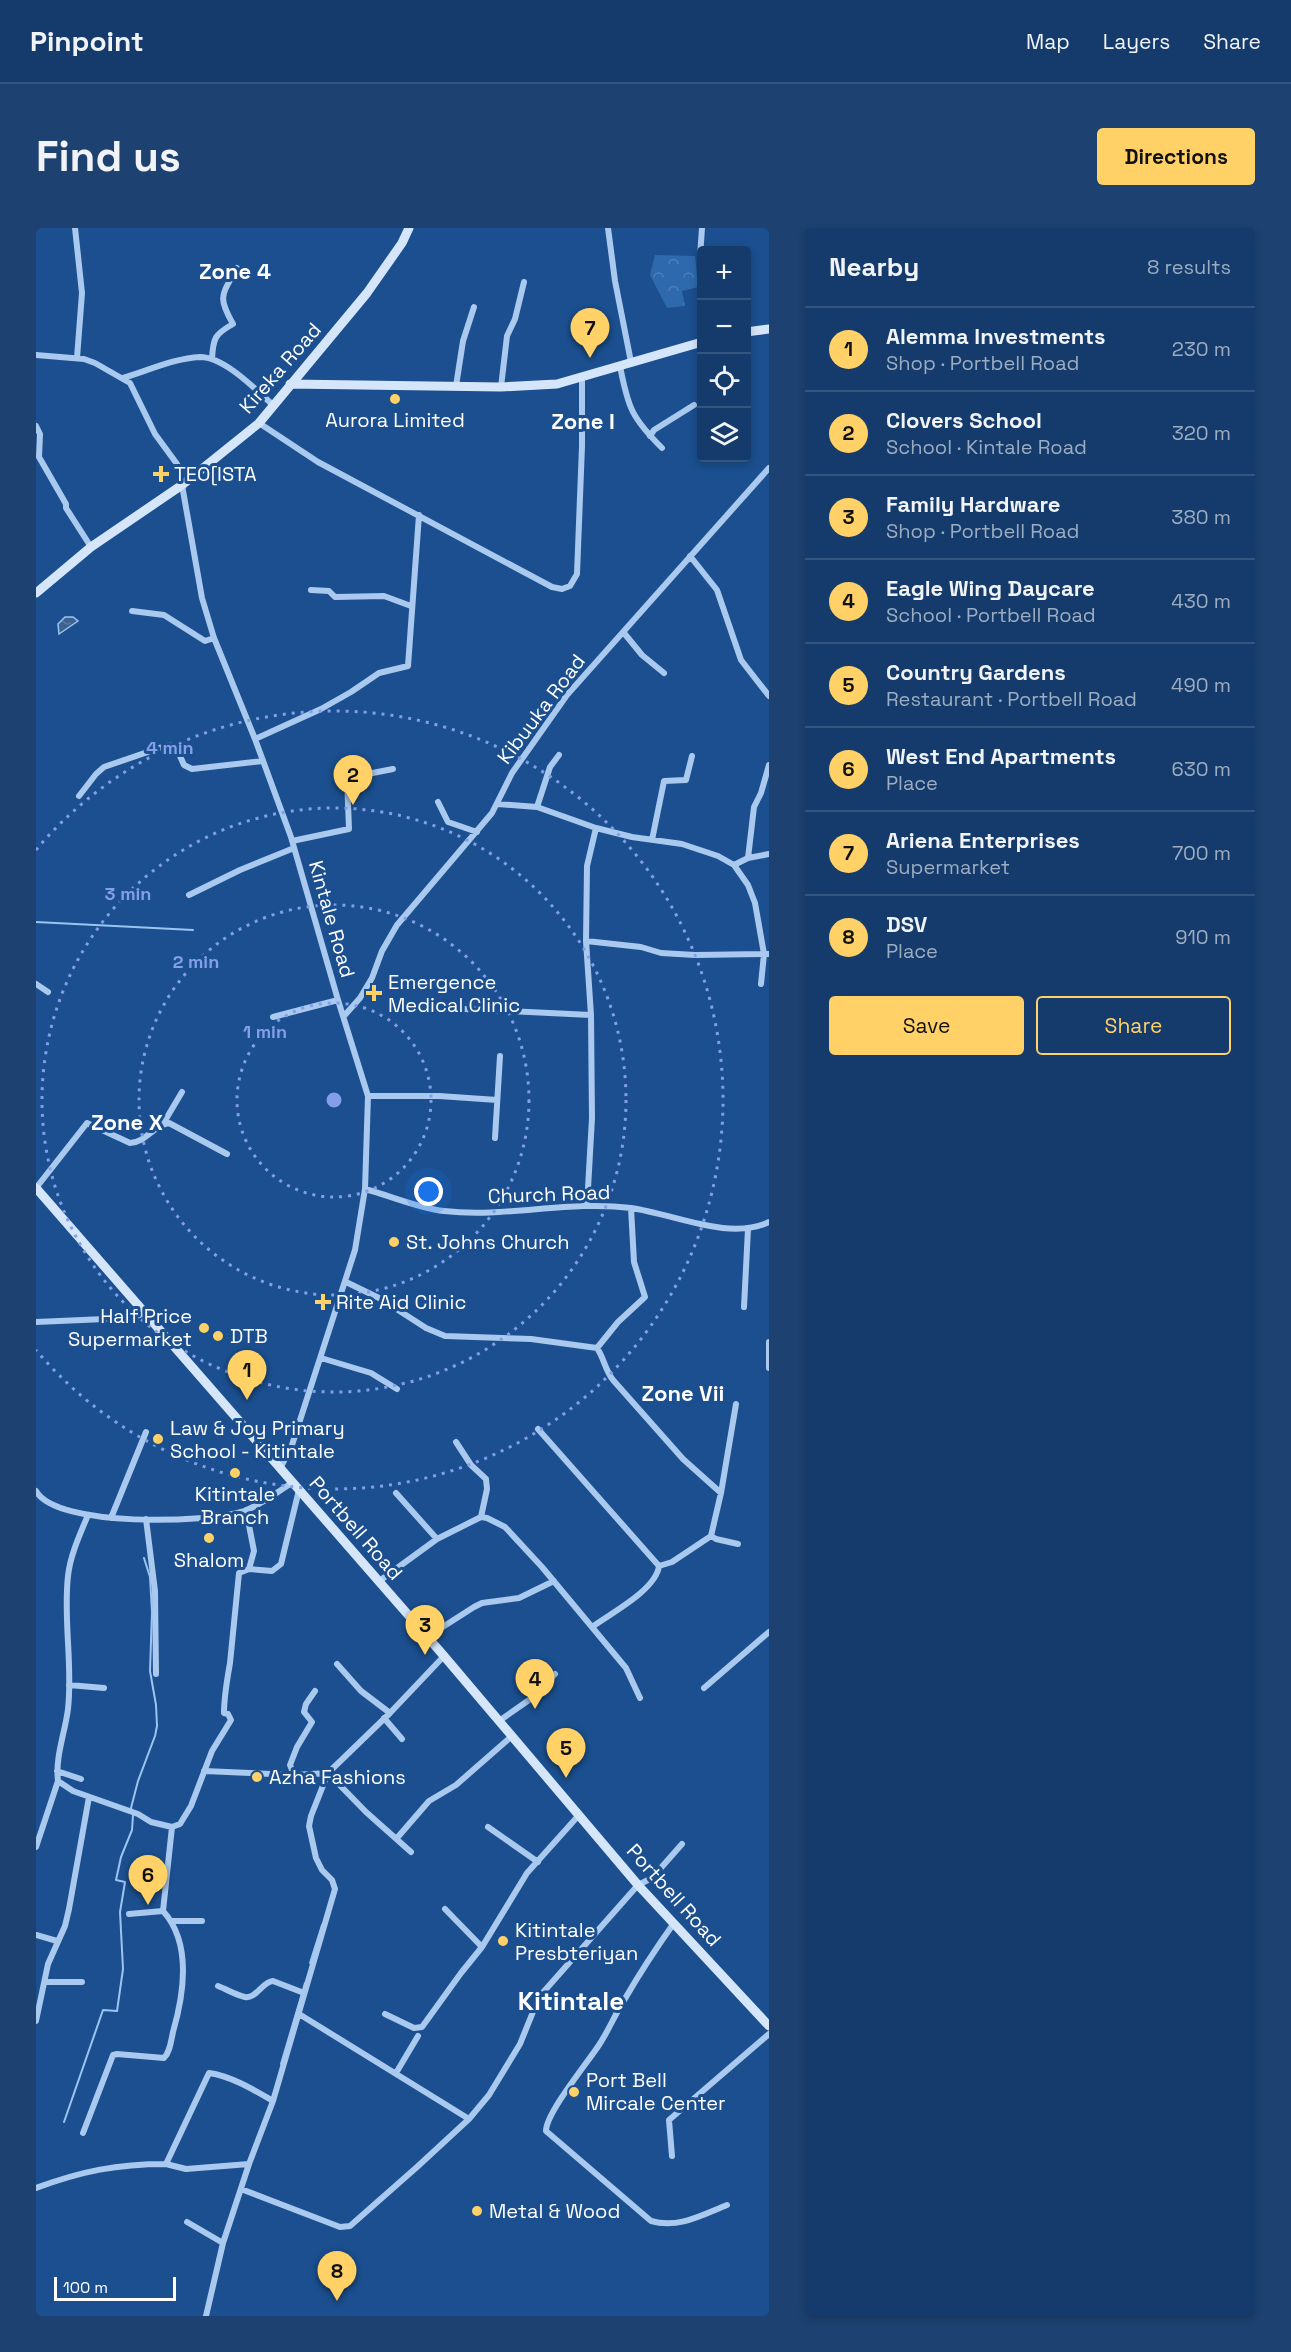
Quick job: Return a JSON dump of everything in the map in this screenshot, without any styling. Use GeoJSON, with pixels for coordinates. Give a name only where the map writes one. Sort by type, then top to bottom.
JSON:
{"type":"FeatureCollection","features":[{"type":"Feature","properties":{"kind":"main road","name":"Kireka Road"},"geometry":{"type":"LineString","coordinates":[[36,593],[92,547],[182,485],[259,423],[367,292],[402,243],[409,228]]}},
{"type":"Feature","properties":{"kind":"main road"},"geometry":{"type":"LineString","coordinates":[[751,331],[769,329]]}},
{"type":"Feature","properties":{"kind":"main road"},"geometry":{"type":"LineString","coordinates":[[290,384],[501,387],[557,384],[697,343]]}},
{"type":"Feature","properties":{"kind":"main road","name":"Portbell Road"},"geometry":{"type":"LineString","coordinates":[[36,1188],[444,1656],[638,1885],[769,2026]]}},
{"type":"Feature","properties":{"kind":"street"},"geometry":{"type":"LineString","coordinates":[[75,228],[82,293],[77,358]]}},
{"type":"Feature","properties":{"kind":"street"},"geometry":{"type":"LineString","coordinates":[[608,228],[615,281],[631,362]]}},
{"type":"Feature","properties":{"kind":"street"},"geometry":{"type":"LineString","coordinates":[[701,246],[702,228]]}},
{"type":"Feature","properties":{"kind":"street"},"geometry":{"type":"LineString","coordinates":[[212,359],[213,343],[219,332],[233,324],[222,304],[224,291],[237,268]]}},
{"type":"Feature","properties":{"kind":"street"},"geometry":{"type":"LineString","coordinates":[[501,387],[507,336],[515,319],[524,282]]}},
{"type":"Feature","properties":{"kind":"street"},"geometry":{"type":"LineString","coordinates":[[456,386],[463,341],[474,307]]}},
{"type":"Feature","properties":{"kind":"street"},"geometry":{"type":"LineString","coordinates":[[36,355],[77,358],[95,363],[123,378],[135,390],[141,408],[177,464]]}},
{"type":"Feature","properties":{"kind":"street"},"geometry":{"type":"LineString","coordinates":[[123,378],[200,357],[212,359],[227,367],[273,405]]}},
{"type":"Feature","properties":{"kind":"street"},"geometry":{"type":"LineString","coordinates":[[620,366],[630,408],[636,420],[662,448]]}},
{"type":"Feature","properties":{"kind":"street"},"geometry":{"type":"LineString","coordinates":[[259,423],[318,462],[552,588],[562,589],[570,586],[577,574],[582,377]]}},
{"type":"Feature","properties":{"kind":"street"},"geometry":{"type":"LineString","coordinates":[[650,436],[654,430],[694,405]]}},
{"type":"Feature","properties":{"kind":"street"},"geometry":{"type":"LineString","coordinates":[[36,426],[40,434],[39,457],[66,504],[66,508],[92,547]]}},
{"type":"Feature","properties":{"kind":"street","name":"Kibuuka Road"},"geometry":{"type":"LineString","coordinates":[[344,1016],[360,998],[372,978],[382,951],[398,925],[498,804],[522,756],[567,695],[769,468]]}},
{"type":"Feature","properties":{"kind":"street","name":"Kintale Road"},"geometry":{"type":"LineString","coordinates":[[182,485],[202,598],[214,638],[255,739],[293,844],[368,1096],[365,1189],[355,1250],[292,1445],[279,1469]]}},
{"type":"Feature","properties":{"kind":"street"},"geometry":{"type":"LineString","coordinates":[[255,739],[321,709],[378,673],[408,666],[419,515]]}},
{"type":"Feature","properties":{"kind":"street"},"geometry":{"type":"LineString","coordinates":[[690,556],[717,590],[741,660],[769,696]]}},
{"type":"Feature","properties":{"kind":"street"},"geometry":{"type":"LineString","coordinates":[[311,590],[329,591],[335,597],[384,596],[411,606]]}},
{"type":"Feature","properties":{"kind":"street"},"geometry":{"type":"LineString","coordinates":[[132,611],[164,615],[205,641],[214,638]]}},
{"type":"Feature","properties":{"kind":"street"},"geometry":{"type":"LineString","coordinates":[[624,633],[642,655],[664,673]]}},
{"type":"Feature","properties":{"kind":"street"},"geometry":{"type":"LineString","coordinates":[[79,796],[104,767],[168,745],[176,747],[184,765],[192,769],[263,761]]}},
{"type":"Feature","properties":{"kind":"street"},"geometry":{"type":"LineString","coordinates":[[537,807],[550,767],[559,755]]}},
{"type":"Feature","properties":{"kind":"street"},"geometry":{"type":"LineString","coordinates":[[652,840],[664,781],[686,780],[692,756]]}},
{"type":"Feature","properties":{"kind":"street"},"geometry":{"type":"LineString","coordinates":[[748,858],[752,814],[769,765]]}},
{"type":"Feature","properties":{"kind":"street"},"geometry":{"type":"LineString","coordinates":[[189,895],[293,844],[324,832],[349,829],[347,778],[393,769]]}},
{"type":"Feature","properties":{"kind":"street"},"geometry":{"type":"LineString","coordinates":[[438,802],[448,822],[477,832]]}},
{"type":"Feature","properties":{"kind":"street"},"geometry":{"type":"LineString","coordinates":[[498,804],[537,807],[596,828],[693,846],[706,850],[734,865],[748,885],[755,903],[767,954],[761,984]]}},
{"type":"Feature","properties":{"kind":"street"},"geometry":{"type":"LineString","coordinates":[[586,1206],[592,1118],[591,1015],[586,941],[587,866],[596,828]]}},
{"type":"Feature","properties":{"kind":"street"},"geometry":{"type":"LineString","coordinates":[[734,865],[748,858],[769,854]]}},
{"type":"Feature","properties":{"kind":"street"},"geometry":{"type":"LineString","coordinates":[[586,941],[641,947],[661,954],[767,954]]}},
{"type":"Feature","properties":{"kind":"street"},"geometry":{"type":"LineString","coordinates":[[36,984],[48,992]]}},
{"type":"Feature","properties":{"kind":"street"},"geometry":{"type":"LineString","coordinates":[[273,1017],[338,1000]]}},
{"type":"Feature","properties":{"kind":"street"},"geometry":{"type":"LineString","coordinates":[[464,1009],[591,1015]]}},
{"type":"Feature","properties":{"kind":"street"},"geometry":{"type":"LineString","coordinates":[[495,1138],[500,1056]]}},
{"type":"Feature","properties":{"kind":"street"},"geometry":{"type":"LineString","coordinates":[[36,1188],[87,1123],[130,1143],[136,1143],[163,1124],[182,1092]]}},
{"type":"Feature","properties":{"kind":"street"},"geometry":{"type":"LineString","coordinates":[[368,1096],[439,1096],[497,1100]]}},
{"type":"Feature","properties":{"kind":"street"},"geometry":{"type":"LineString","coordinates":[[163,1124],[170,1123],[227,1154]]}},
{"type":"Feature","properties":{"kind":"street","name":"Church Road"},"geometry":{"type":"LineString","coordinates":[[365,1189],[440,1211],[466,1214],[506,1214],[527,1209],[586,1206],[631,1208],[737,1230],[769,1222]]}},
{"type":"Feature","properties":{"kind":"street"},"geometry":{"type":"LineString","coordinates":[[597,1348],[618,1322],[645,1297],[634,1262],[631,1208]]}},
{"type":"Feature","properties":{"kind":"street"},"geometry":{"type":"LineString","coordinates":[[744,1307],[748,1229]]}},
{"type":"Feature","properties":{"kind":"street"},"geometry":{"type":"LineString","coordinates":[[346,1282],[381,1299],[426,1328],[445,1336],[531,1339],[597,1348],[613,1380],[683,1459],[721,1493]]}},
{"type":"Feature","properties":{"kind":"street"},"geometry":{"type":"LineString","coordinates":[[36,1322],[128,1318],[146,1313]]}},
{"type":"Feature","properties":{"kind":"street"},"geometry":{"type":"LineString","coordinates":[[769,1342],[769,1368]]}},
{"type":"Feature","properties":{"kind":"street"},"geometry":{"type":"LineString","coordinates":[[321,1358],[371,1373],[397,1389]]}},
{"type":"Feature","properties":{"kind":"street"},"geometry":{"type":"LineString","coordinates":[[659,1566],[672,1562],[711,1536],[721,1493],[736,1404]]}},
{"type":"Feature","properties":{"kind":"street"},"geometry":{"type":"LineString","coordinates":[[538,1429],[659,1566]]}},
{"type":"Feature","properties":{"kind":"street"},"geometry":{"type":"LineString","coordinates":[[111,1518],[146,1432]]}},
{"type":"Feature","properties":{"kind":"street"},"geometry":{"type":"LineString","coordinates":[[456,1442],[471,1465],[486,1479],[487,1489],[480,1517]]}},
{"type":"Feature","properties":{"kind":"street"},"geometry":{"type":"LineString","coordinates":[[36,1491],[40,1499],[88,1515],[111,1518],[199,1519],[246,1510],[292,1483]]}},
{"type":"Feature","properties":{"kind":"street"},"geometry":{"type":"LineString","coordinates":[[58,1781],[89,1797],[138,1814],[152,1822],[172,1827],[180,1824],[191,1806],[212,1751],[231,1720],[228,1714],[224,1713],[226,1676],[230,1663],[239,1573],[249,1569],[272,1571],[280,1564],[299,1490]]}},
{"type":"Feature","properties":{"kind":"street"},"geometry":{"type":"LineString","coordinates":[[396,1493],[437,1539]]}},
{"type":"Feature","properties":{"kind":"street"},"geometry":{"type":"LineString","coordinates":[[36,1506],[40,1499]]}},
{"type":"Feature","properties":{"kind":"street"},"geometry":{"type":"LineString","coordinates":[[246,1510],[254,1551],[249,1569]]}},
{"type":"Feature","properties":{"kind":"street"},"geometry":{"type":"LineString","coordinates":[[36,1847],[58,1781],[57,1771],[68,1709],[66,1609],[68,1573],[88,1515]]}},
{"type":"Feature","properties":{"kind":"street"},"geometry":{"type":"LineString","coordinates":[[378,1582],[437,1539],[480,1517],[487,1518],[505,1527],[554,1581],[631,1676],[640,1698]]}},
{"type":"Feature","properties":{"kind":"street"},"geometry":{"type":"LineString","coordinates":[[146,1519],[155,1591],[156,1674]]}},
{"type":"Feature","properties":{"kind":"street"},"geometry":{"type":"LineString","coordinates":[[711,1536],[738,1544]]}},
{"type":"Feature","properties":{"kind":"street"},"geometry":{"type":"LineString","coordinates":[[592,1627],[646,1588],[654,1580],[659,1566]]}},
{"type":"Feature","properties":{"kind":"street"},"geometry":{"type":"LineString","coordinates":[[427,1637],[482,1603],[519,1598],[554,1581]]}},
{"type":"Feature","properties":{"kind":"street"},"geometry":{"type":"LineString","coordinates":[[704,1688],[769,1632]]}},
{"type":"Feature","properties":{"kind":"street"},"geometry":{"type":"LineString","coordinates":[[206,2316],[223,2243],[249,2164],[273,2102],[335,1889],[332,1880],[315,1858],[309,1826],[310,1816],[328,1773],[444,1656]]}},
{"type":"Feature","properties":{"kind":"street"},"geometry":{"type":"LineString","coordinates":[[337,1664],[387,1716],[402,1739]]}},
{"type":"Feature","properties":{"kind":"street"},"geometry":{"type":"LineString","coordinates":[[499,1721],[529,1700],[555,1674]]}},
{"type":"Feature","properties":{"kind":"street"},"geometry":{"type":"LineString","coordinates":[[69,1685],[104,1688]]}},
{"type":"Feature","properties":{"kind":"street"},"geometry":{"type":"LineString","coordinates":[[294,1775],[290,1765],[297,1747],[312,1722],[304,1713],[306,1704],[315,1690]]}},
{"type":"Feature","properties":{"kind":"street"},"geometry":{"type":"LineString","coordinates":[[397,1838],[429,1801],[456,1785],[512,1736]]}},
{"type":"Feature","properties":{"kind":"street"},"geometry":{"type":"LineString","coordinates":[[57,1771],[81,1779]]}},
{"type":"Feature","properties":{"kind":"street"},"geometry":{"type":"LineString","coordinates":[[204,1771],[294,1775],[328,1773],[366,1812],[411,1852]]}},
{"type":"Feature","properties":{"kind":"street"},"geometry":{"type":"LineString","coordinates":[[36,2021],[41,1986],[69,1909],[89,1797]]}},
{"type":"Feature","properties":{"kind":"street"},"geometry":{"type":"LineString","coordinates":[[385,2014],[414,2028],[422,2027],[482,1947],[510,1899],[538,1862],[579,1815]]}},
{"type":"Feature","properties":{"kind":"street"},"geometry":{"type":"LineString","coordinates":[[83,2133],[113,2055],[164,2058],[167,2055],[177,2019],[184,1968],[172,1921],[163,1911],[172,1827]]}},
{"type":"Feature","properties":{"kind":"street"},"geometry":{"type":"LineString","coordinates":[[488,1827],[538,1862]]}},
{"type":"Feature","properties":{"kind":"street"},"geometry":{"type":"LineString","coordinates":[[241,2189],[340,2227],[350,2226],[469,2119],[489,2095],[514,2054],[539,1997],[638,1885],[652,1878],[682,1844]]}},
{"type":"Feature","properties":{"kind":"street"},"geometry":{"type":"LineString","coordinates":[[445,1909],[482,1947]]}},
{"type":"Feature","properties":{"kind":"street"},"geometry":{"type":"LineString","coordinates":[[129,1914],[163,1911]]}},
{"type":"Feature","properties":{"kind":"street"},"geometry":{"type":"LineString","coordinates":[[172,1921],[202,1921]]}},
{"type":"Feature","properties":{"kind":"street"},"geometry":{"type":"LineString","coordinates":[[674,1923],[625,1998],[598,2046],[551,2116],[546,2125],[546,2131],[651,2222],[664,2225],[680,2223],[727,2205]]}},
{"type":"Feature","properties":{"kind":"street"},"geometry":{"type":"LineString","coordinates":[[36,1935],[57,1941]]}},
{"type":"Feature","properties":{"kind":"street"},"geometry":{"type":"LineString","coordinates":[[218,1986],[246,1997],[251,1996],[268,1981],[273,1981],[304,1993]]}},
{"type":"Feature","properties":{"kind":"street"},"geometry":{"type":"LineString","coordinates":[[41,1986],[82,1982]]}},
{"type":"Feature","properties":{"kind":"street"},"geometry":{"type":"LineString","coordinates":[[299,2014],[469,2119]]}},
{"type":"Feature","properties":{"kind":"street"},"geometry":{"type":"LineString","coordinates":[[672,2156],[669,2120],[769,2034]]}},
{"type":"Feature","properties":{"kind":"street"},"geometry":{"type":"LineString","coordinates":[[396,2073],[417,2036]]}},
{"type":"Feature","properties":{"kind":"street"},"geometry":{"type":"LineString","coordinates":[[166,2164],[209,2073],[254,2089],[273,2102]]}},
{"type":"Feature","properties":{"kind":"street"},"geometry":{"type":"LineString","coordinates":[[36,2188],[56,2179],[112,2166],[166,2164],[186,2169],[249,2164]]}},
{"type":"Feature","properties":{"kind":"street"},"geometry":{"type":"LineString","coordinates":[[187,2222],[223,2243]]}},
{"type":"Feature","properties":{"kind":"green space"},"geometry":{"type":"Polygon","coordinates":[[[655,255],[695,256],[697,287],[682,291],[685,306],[667,308],[650,275],[655,255]]]}},
{"type":"Feature","properties":{"kind":"water"},"geometry":{"type":"Polygon","coordinates":[[[65,617],[73,617],[78,621],[59,634],[58,624],[65,617]]]}},
{"type":"Feature","properties":{"kind":"waterway"},"geometry":{"type":"LineString","coordinates":[[36,922],[193,930]]}},
{"type":"Feature","properties":{"kind":"waterway"},"geometry":{"type":"LineString","coordinates":[[64,2122],[103,2010],[117,2011],[123,1969],[120,1912],[125,1882],[116,1880],[121,1857],[132,1830],[131,1808],[138,1781],[157,1726],[150,1671],[152,1612],[150,1577],[144,1558]]}},
{"type":"Feature","properties":{"kind":"waterway"},"geometry":{"type":"LineString","coordinates":[[310,1963],[322,1925]]}},
{"type":"Feature","properties":{"kind":"waterway"},"geometry":{"type":"LineString","coordinates":[[281,2064],[305,1983]]}},
{"type":"Feature","properties":{"kind":"place","name":"Ariena Enterprises"},"geometry":{"type":"Point","coordinates":[590,358]}},
{"type":"Feature","properties":{"kind":"place","name":"Aurora Limited"},"geometry":{"type":"Point","coordinates":[395,399]}},
{"type":"Feature","properties":{"kind":"place","name":"TEO[ISTA"},"geometry":{"type":"Point","coordinates":[161,474]}},
{"type":"Feature","properties":{"kind":"place","name":"Clovers School"},"geometry":{"type":"Point","coordinates":[353,805]}},
{"type":"Feature","properties":{"kind":"place","name":"Emergence Medical Clinic"},"geometry":{"type":"Point","coordinates":[374,993]}},
{"type":"Feature","properties":{"kind":"place","name":"St. Johns Church"},"geometry":{"type":"Point","coordinates":[394,1242]}},
{"type":"Feature","properties":{"kind":"place","name":"Rite Aid Clinic"},"geometry":{"type":"Point","coordinates":[323,1302]}},
{"type":"Feature","properties":{"kind":"place","name":"Half Price Supermarket"},"geometry":{"type":"Point","coordinates":[204,1328]}},
{"type":"Feature","properties":{"kind":"place","name":"DTB"},"geometry":{"type":"Point","coordinates":[218,1336]}},
{"type":"Feature","properties":{"kind":"place","name":"Alemma Investments"},"geometry":{"type":"Point","coordinates":[247,1400]}},
{"type":"Feature","properties":{"kind":"place","name":"Law & Joy Primary School - Kitintale"},"geometry":{"type":"Point","coordinates":[158,1439]}},
{"type":"Feature","properties":{"kind":"place","name":"Kitintale Branch"},"geometry":{"type":"Point","coordinates":[235,1473]}},
{"type":"Feature","properties":{"kind":"place","name":"Shalom"},"geometry":{"type":"Point","coordinates":[209,1538]}},
{"type":"Feature","properties":{"kind":"place","name":"Family Hardware"},"geometry":{"type":"Point","coordinates":[425,1655]}},
{"type":"Feature","properties":{"kind":"place","name":"Eagle Wing Daycare"},"geometry":{"type":"Point","coordinates":[535,1709]}},
{"type":"Feature","properties":{"kind":"place","name":"Azha Fashions"},"geometry":{"type":"Point","coordinates":[257,1777]}},
{"type":"Feature","properties":{"kind":"place","name":"Country Gardens"},"geometry":{"type":"Point","coordinates":[566,1778]}},
{"type":"Feature","properties":{"kind":"place","name":"West End Apartments"},"geometry":{"type":"Point","coordinates":[148,1905]}},
{"type":"Feature","properties":{"kind":"place","name":"Kitintale Presbteriyan"},"geometry":{"type":"Point","coordinates":[503,1941]}},
{"type":"Feature","properties":{"kind":"place","name":"Port Bell Mircale Center"},"geometry":{"type":"Point","coordinates":[574,2092]}},
{"type":"Feature","properties":{"kind":"place","name":"Metal & Wood"},"geometry":{"type":"Point","coordinates":[477,2211]}},
{"type":"Feature","properties":{"kind":"place","name":"DSV"},"geometry":{"type":"Point","coordinates":[337,2301]}},
{"type":"Feature","properties":{"kind":"district","name":"Zone 4"},"geometry":{"type":"Point","coordinates":[235,271]}},
{"type":"Feature","properties":{"kind":"district","name":"Zone I"},"geometry":{"type":"Point","coordinates":[583,421]}},
{"type":"Feature","properties":{"kind":"district","name":"Zone X"},"geometry":{"type":"Point","coordinates":[127,1122]}},
{"type":"Feature","properties":{"kind":"district","name":"Zone Vii"},"geometry":{"type":"Point","coordinates":[683,1393]}},
{"type":"Feature","properties":{"kind":"district","name":"Kitintale"},"geometry":{"type":"Point","coordinates":[571,2001]}}]}
